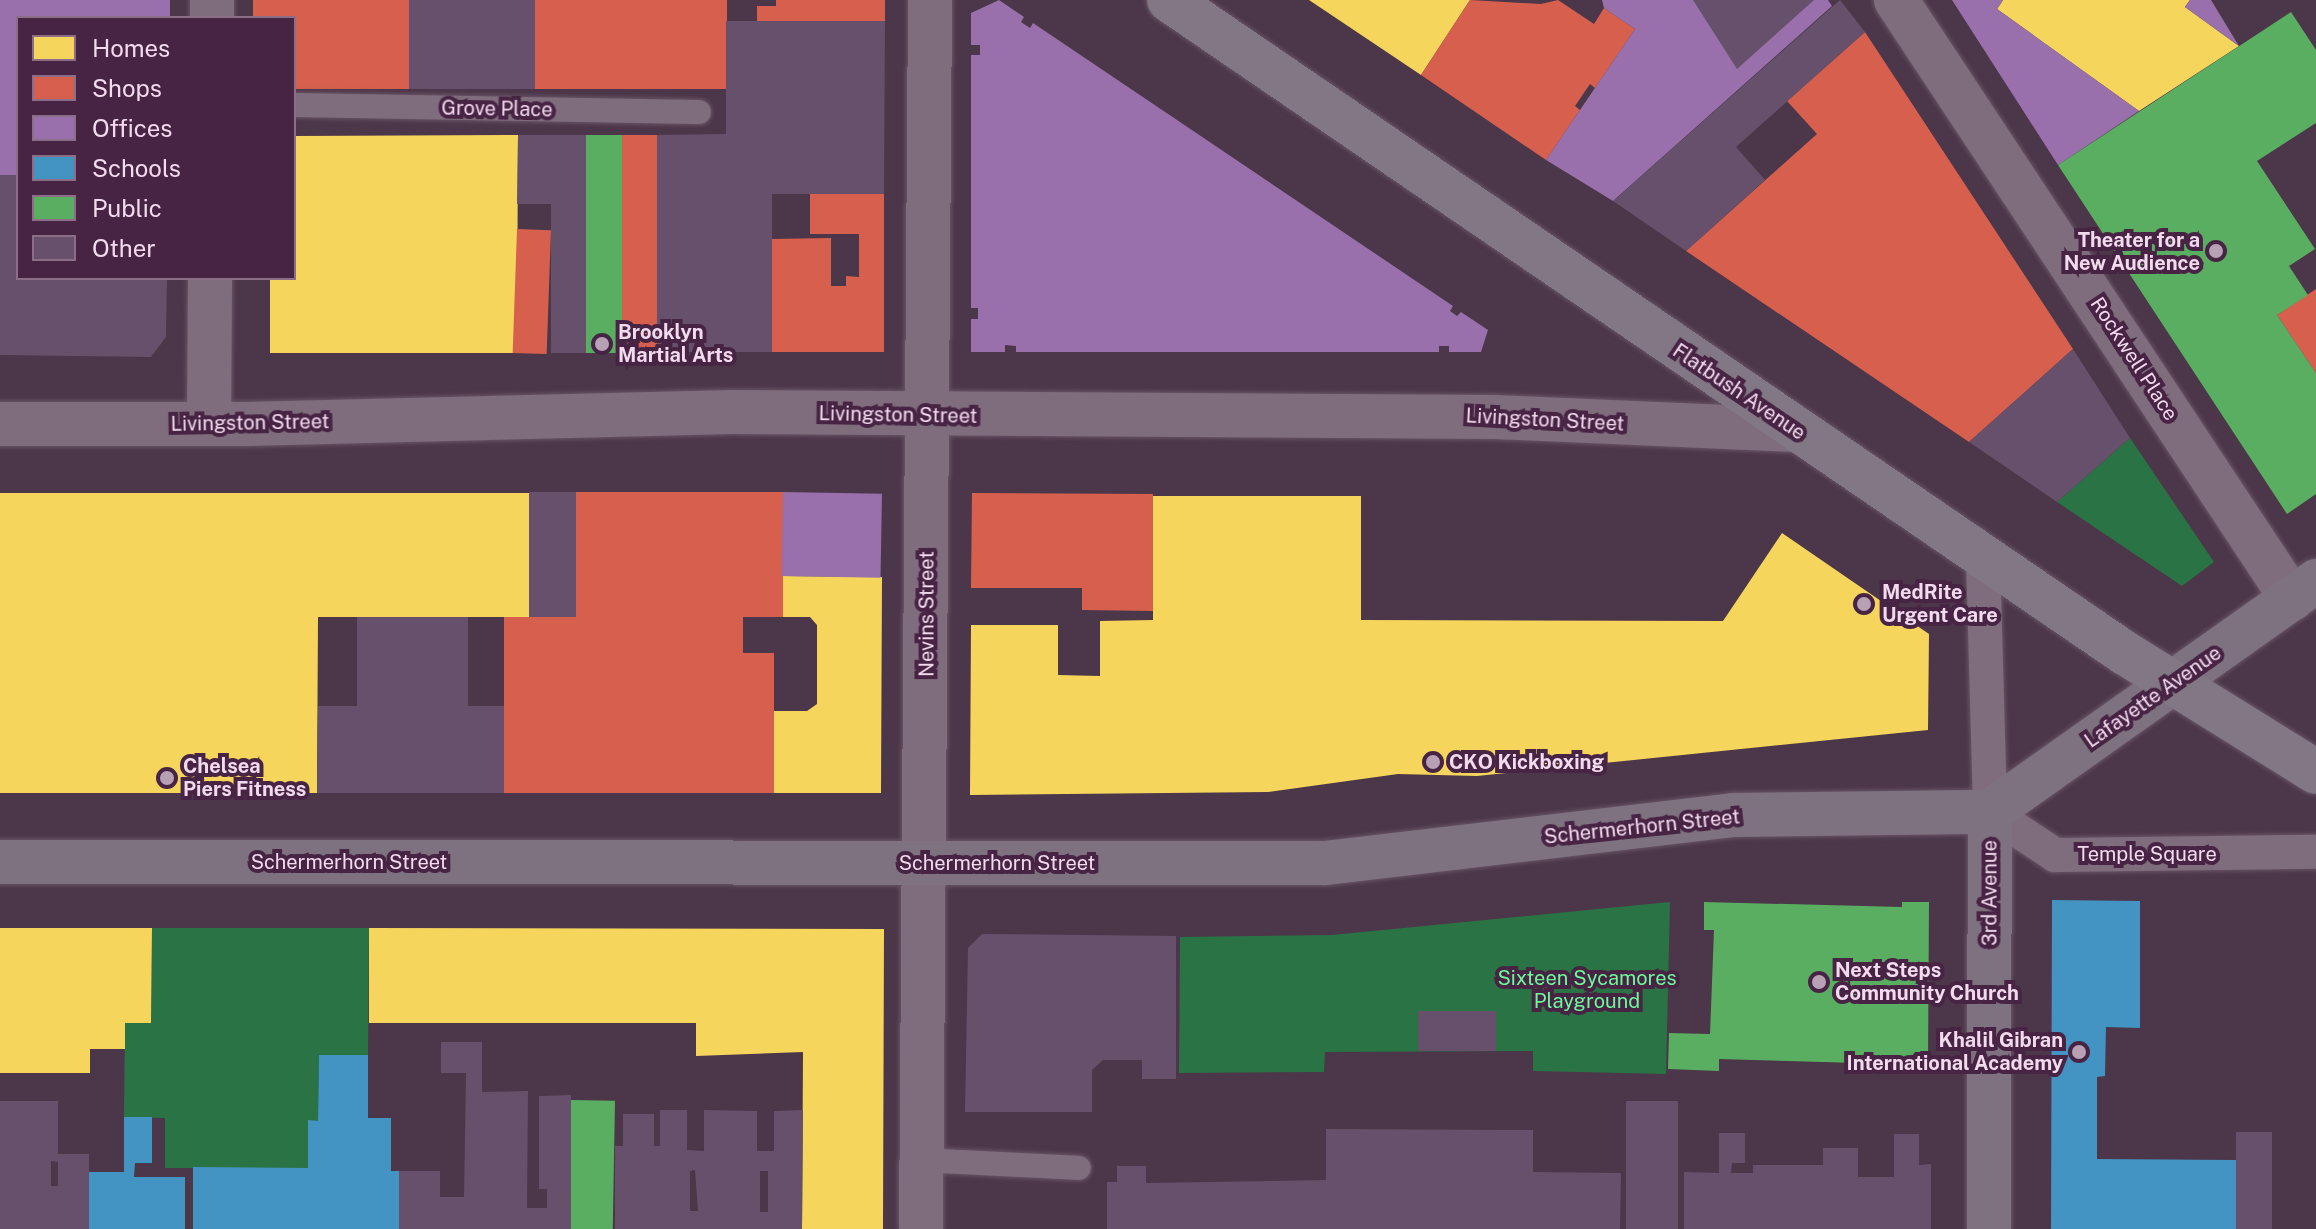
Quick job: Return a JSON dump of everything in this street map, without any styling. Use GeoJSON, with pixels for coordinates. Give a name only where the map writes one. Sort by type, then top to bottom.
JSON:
{"type":"FeatureCollection","features":[{"type":"Feature","properties":{"kind":"main road","name":"Flatbush Avenue"},"geometry":{"type":"LineString","coordinates":[[1169,0],[2171,684],[2229,714],[2316,772]]}},
{"type":"Feature","properties":{"kind":"main road","name":"Lafayette Avenue"},"geometry":{"type":"LineString","coordinates":[[1990,812],[2304,590]]}},
{"type":"Feature","properties":{"kind":"main road","name":"Schermerhorn Street"},"geometry":{"type":"LineString","coordinates":[[0,862],[1325,863],[1733,815],[1990,812]]}},
{"type":"Feature","properties":{"kind":"main road","name":"3rd Avenue"},"geometry":{"type":"LineString","coordinates":[[1989,1229],[1990,812]]}},
{"type":"Feature","properties":{"kind":"street","name":"Nevins Street"},"geometry":{"type":"LineString","coordinates":[[921,1229],[930,0]]}},
{"type":"Feature","properties":{"kind":"street","name":"Rockwell Place"},"geometry":{"type":"LineString","coordinates":[[1896,0],[2304,590]]}},
{"type":"Feature","properties":{"kind":"street"},"geometry":{"type":"LineString","coordinates":[[209,424],[210,280]]}},
{"type":"Feature","properties":{"kind":"street","name":"Livingston Street"},"geometry":{"type":"LineString","coordinates":[[0,424],[209,424],[732,412],[926,416],[1495,417],[1795,430]]}},
{"type":"Feature","properties":{"kind":"street","name":"3rd Avenue"},"geometry":{"type":"LineString","coordinates":[[1983,557],[1990,812]]}},
{"type":"Feature","properties":{"kind":"street","name":"Temple Square"},"geometry":{"type":"LineString","coordinates":[[1990,812],[2055,855],[2316,852]]}},
{"type":"Feature","properties":{"kind":"lane","name":"Grove Place"},"geometry":{"type":"LineString","coordinates":[[296,105],[699,112]]}},
{"type":"Feature","properties":{"kind":"lane"},"geometry":{"type":"LineString","coordinates":[[922,1160],[1079,1168]]}},
{"type":"Feature","properties":{"kind":"green space"},"geometry":{"type":"Polygon","coordinates":[[[2130,438],[2214,562],[2182,586],[2057,502],[2130,438]]]}},
{"type":"Feature","properties":{"kind":"green space","name":"Sixteen Sycamores Playground"},"geometry":{"type":"Polygon","coordinates":[[[1670,902],[1666,1074],[1533,1071],[1533,1051],[1325,1052],[1324,1072],[1179,1073],[1180,937],[1332,935],[1670,902]]]}},
{"type":"Feature","properties":{"kind":"green space"},"geometry":{"type":"Polygon","coordinates":[[[152,928],[369,928],[368,1055],[319,1056],[318,1121],[308,1121],[308,1168],[165,1168],[165,1118],[124,1117],[125,1023],[151,1022],[152,928]]]}},
{"type":"Feature","properties":{"kind":"building: Homes"},"geometry":{"type":"Polygon","coordinates":[[[1309,0],[1470,0],[1421,75],[1309,0]]]}},
{"type":"Feature","properties":{"kind":"building: Homes"},"geometry":{"type":"Polygon","coordinates":[[[2003,0],[2190,0],[2185,7],[2239,46],[2139,111],[1997,9],[2003,0]]]}},
{"type":"Feature","properties":{"kind":"building: Homes"},"geometry":{"type":"Polygon","coordinates":[[[518,135],[517,353],[270,353],[270,280],[296,280],[296,136],[518,135]]]}},
{"type":"Feature","properties":{"kind":"building: Homes"},"geometry":{"type":"Polygon","coordinates":[[[0,493],[529,493],[529,617],[318,617],[317,793],[0,793],[0,493]]]}},
{"type":"Feature","properties":{"kind":"building: Homes"},"geometry":{"type":"Polygon","coordinates":[[[1153,496],[1361,496],[1361,620],[1723,621],[1782,533],[1929,634],[1928,730],[1477,776],[1398,774],[1268,792],[970,795],[971,625],[1058,625],[1058,675],[1100,676],[1100,621],[1153,620],[1153,496]]]}},
{"type":"Feature","properties":{"kind":"building: Homes"},"geometry":{"type":"Polygon","coordinates":[[[782,576],[882,577],[881,793],[774,793],[774,711],[807,711],[817,704],[817,625],[810,617],[783,617],[782,576]]]}},
{"type":"Feature","properties":{"kind":"building: Homes"},"geometry":{"type":"Polygon","coordinates":[[[0,928],[152,928],[151,1023],[125,1023],[125,1049],[90,1049],[90,1073],[0,1073],[0,928]]]}},
{"type":"Feature","properties":{"kind":"building: Homes"},"geometry":{"type":"Polygon","coordinates":[[[369,928],[884,929],[883,1229],[802,1229],[803,1052],[696,1056],[696,1023],[369,1023],[369,928]]]}},
{"type":"Feature","properties":{"kind":"building: Shops"},"geometry":{"type":"Polygon","coordinates":[[[253,0],[409,0],[410,89],[296,89],[296,16],[253,16],[253,0]]]}},
{"type":"Feature","properties":{"kind":"building: Shops"},"geometry":{"type":"Polygon","coordinates":[[[535,0],[727,0],[727,89],[535,89],[535,0]]]}},
{"type":"Feature","properties":{"kind":"building: Shops"},"geometry":{"type":"Polygon","coordinates":[[[776,0],[885,0],[885,21],[757,21],[757,6],[776,6],[776,0]]]}},
{"type":"Feature","properties":{"kind":"building: Shops"},"geometry":{"type":"Polygon","coordinates":[[[1470,0],[1541,4],[1558,0],[1594,24],[1604,8],[1635,29],[1595,88],[1590,84],[1575,106],[1580,110],[1546,160],[1421,75],[1470,0]]]}},
{"type":"Feature","properties":{"kind":"building: Shops"},"geometry":{"type":"Polygon","coordinates":[[[1865,32],[2073,349],[1969,442],[1686,251],[1817,134],[1787,101],[1865,32]]]}},
{"type":"Feature","properties":{"kind":"building: Shops"},"geometry":{"type":"Polygon","coordinates":[[[622,135],[657,135],[657,352],[622,352],[622,135]]]}},
{"type":"Feature","properties":{"kind":"building: Shops"},"geometry":{"type":"Polygon","coordinates":[[[810,194],[884,194],[884,352],[772,352],[772,239],[831,238],[831,286],[846,286],[846,276],[859,277],[859,234],[810,234],[810,194]]]}},
{"type":"Feature","properties":{"kind":"building: Shops"},"geometry":{"type":"Polygon","coordinates":[[[517,229],[551,230],[547,354],[513,353],[517,229]]]}},
{"type":"Feature","properties":{"kind":"building: Shops"},"geometry":{"type":"Polygon","coordinates":[[[2316,289],[2316,373],[2277,315],[2316,289]]]}},
{"type":"Feature","properties":{"kind":"building: Shops"},"geometry":{"type":"Polygon","coordinates":[[[576,492],[783,492],[783,617],[743,617],[743,653],[774,653],[774,793],[504,793],[504,617],[576,617],[576,492]]]}},
{"type":"Feature","properties":{"kind":"building: Shops"},"geometry":{"type":"Polygon","coordinates":[[[972,493],[1153,494],[1153,611],[1082,610],[1082,588],[971,588],[972,493]]]}},
{"type":"Feature","properties":{"kind":"building: Offices"},"geometry":{"type":"Polygon","coordinates":[[[0,0],[170,0],[170,16],[16,16],[16,175],[0,175],[0,0]]]}},
{"type":"Feature","properties":{"kind":"building: Offices"},"geometry":{"type":"Polygon","coordinates":[[[999,0],[1024,17],[1021,22],[1030,28],[1033,23],[1453,306],[1450,311],[1457,316],[1461,312],[1488,330],[1481,352],[1449,352],[1449,346],[1439,346],[1439,352],[1016,352],[1016,346],[1005,345],[1005,352],[971,352],[971,319],[978,319],[978,308],[971,308],[971,55],[980,55],[980,45],[971,45],[971,13],[999,0]]]}},
{"type":"Feature","properties":{"kind":"building: Offices"},"geometry":{"type":"Polygon","coordinates":[[[1602,0],[1828,0],[1832,6],[1613,201],[1546,160],[1635,29],[1604,8],[1602,0]]]}},
{"type":"Feature","properties":{"kind":"building: Offices"},"geometry":{"type":"Polygon","coordinates":[[[1952,0],[2003,0],[1997,9],[2139,111],[2058,165],[1952,0]]]}},
{"type":"Feature","properties":{"kind":"building: Offices"},"geometry":{"type":"Polygon","coordinates":[[[2190,0],[2211,0],[2239,46],[2185,7],[2190,0]]]}},
{"type":"Feature","properties":{"kind":"building: Offices"},"geometry":{"type":"Polygon","coordinates":[[[783,492],[882,494],[881,578],[782,576],[783,492]]]}},
{"type":"Feature","properties":{"kind":"building: Schools","name":"Khalil Gibran International Academy"},"geometry":{"type":"Polygon","coordinates":[[[2052,900],[2140,901],[2140,1028],[2106,1027],[2105,1076],[2097,1077],[2097,1159],[2236,1160],[2236,1229],[2051,1229],[2052,900]]]}},
{"type":"Feature","properties":{"kind":"building: Schools"},"geometry":{"type":"Polygon","coordinates":[[[319,1055],[368,1055],[368,1118],[391,1118],[391,1171],[399,1171],[399,1229],[193,1229],[193,1167],[308,1168],[308,1120],[318,1121],[319,1055]]]}},
{"type":"Feature","properties":{"kind":"building: Schools"},"geometry":{"type":"Polygon","coordinates":[[[124,1117],[152,1117],[152,1163],[135,1163],[134,1177],[185,1177],[185,1229],[89,1229],[89,1172],[124,1172],[124,1117]]]}},
{"type":"Feature","properties":{"kind":"building: Public"},"geometry":{"type":"Polygon","coordinates":[[[2291,12],[2316,50],[2316,123],[2257,161],[2315,249],[2289,266],[2308,295],[2277,315],[2316,373],[2316,494],[2287,514],[2058,165],[2291,12]]]}},
{"type":"Feature","properties":{"kind":"building: Public"},"geometry":{"type":"Polygon","coordinates":[[[586,135],[622,135],[622,353],[586,353],[586,135]]]}},
{"type":"Feature","properties":{"kind":"building: Public","name":"Next Steps Community Church"},"geometry":{"type":"Polygon","coordinates":[[[1704,902],[1902,907],[1902,902],[1929,902],[1928,1065],[1719,1059],[1719,1071],[1668,1069],[1669,1033],[1710,1034],[1714,930],[1704,930],[1704,902]]]}},
{"type":"Feature","properties":{"kind":"building: Public"},"geometry":{"type":"Polygon","coordinates":[[[571,1100],[615,1101],[613,1229],[569,1229],[571,1100]]]}},
{"type":"Feature","properties":{"kind":"building: Other"},"geometry":{"type":"Polygon","coordinates":[[[409,0],[535,0],[535,89],[409,89],[409,0]]]}},
{"type":"Feature","properties":{"kind":"building: Other"},"geometry":{"type":"Polygon","coordinates":[[[1693,0],[1814,0],[1737,69],[1693,0]]]}},
{"type":"Feature","properties":{"kind":"building: Other"},"geometry":{"type":"Polygon","coordinates":[[[1840,0],[1865,32],[1736,147],[1765,180],[1686,251],[1613,201],[1840,0]]]}},
{"type":"Feature","properties":{"kind":"building: Other"},"geometry":{"type":"Polygon","coordinates":[[[726,21],[885,21],[884,194],[772,194],[772,352],[657,352],[657,135],[726,134],[726,21]]]}},
{"type":"Feature","properties":{"kind":"building: Other"},"geometry":{"type":"Polygon","coordinates":[[[518,135],[586,135],[586,353],[551,353],[551,204],[517,204],[518,135]]]}},
{"type":"Feature","properties":{"kind":"building: Other"},"geometry":{"type":"Polygon","coordinates":[[[0,175],[16,175],[16,280],[167,280],[166,337],[151,357],[0,355],[0,175]]]}},
{"type":"Feature","properties":{"kind":"building: Other"},"geometry":{"type":"Polygon","coordinates":[[[2073,349],[2130,438],[2057,502],[1969,442],[2073,349]]]}},
{"type":"Feature","properties":{"kind":"building: Other"},"geometry":{"type":"Polygon","coordinates":[[[529,492],[576,492],[576,617],[529,617],[529,492]]]}},
{"type":"Feature","properties":{"kind":"building: Other"},"geometry":{"type":"Polygon","coordinates":[[[357,617],[468,617],[468,706],[504,706],[504,793],[317,793],[318,706],[357,706],[357,617]]]}},
{"type":"Feature","properties":{"kind":"building: Other"},"geometry":{"type":"Polygon","coordinates":[[[982,934],[1176,936],[1176,1079],[1142,1079],[1142,1060],[1103,1060],[1092,1070],[1092,1112],[965,1112],[968,948],[982,934]]]}},
{"type":"Feature","properties":{"kind":"building: Other"},"geometry":{"type":"Polygon","coordinates":[[[1418,1011],[1496,1011],[1496,1051],[1418,1051],[1418,1011]]]}},
{"type":"Feature","properties":{"kind":"building: Other"},"geometry":{"type":"Polygon","coordinates":[[[441,1042],[482,1042],[482,1092],[528,1091],[527,1208],[547,1208],[547,1189],[539,1189],[539,1096],[571,1095],[571,1229],[399,1229],[399,1171],[440,1171],[440,1197],[464,1197],[466,1073],[441,1073],[441,1042]]]}},
{"type":"Feature","properties":{"kind":"building: Other"},"geometry":{"type":"Polygon","coordinates":[[[0,1101],[58,1101],[58,1154],[89,1154],[89,1229],[0,1229],[0,1101]],[[51,1161],[51,1186],[58,1186],[58,1162],[51,1161]]]}},
{"type":"Feature","properties":{"kind":"building: Other"},"geometry":{"type":"Polygon","coordinates":[[[1626,1101],[1678,1101],[1678,1229],[1626,1229],[1626,1101]]]}},
{"type":"Feature","properties":{"kind":"building: Other"},"geometry":{"type":"Polygon","coordinates":[[[660,1110],[687,1110],[687,1150],[704,1151],[704,1110],[757,1111],[757,1151],[774,1151],[774,1111],[803,1110],[802,1229],[615,1229],[615,1146],[623,1146],[623,1114],[654,1114],[654,1146],[660,1146],[660,1110]],[[695,1170],[690,1171],[690,1211],[698,1211],[695,1170]],[[760,1171],[760,1212],[768,1212],[768,1171],[760,1171]]]}},
{"type":"Feature","properties":{"kind":"building: Other"},"geometry":{"type":"Polygon","coordinates":[[[1326,1129],[1533,1130],[1533,1172],[1621,1173],[1620,1229],[1107,1229],[1107,1182],[1117,1182],[1117,1166],[1146,1166],[1146,1183],[1326,1180],[1326,1129]]]}},
{"type":"Feature","properties":{"kind":"building: Other"},"geometry":{"type":"Polygon","coordinates":[[[2236,1132],[2272,1132],[2272,1229],[2236,1229],[2236,1132]]]}},
{"type":"Feature","properties":{"kind":"building: Other"},"geometry":{"type":"Polygon","coordinates":[[[1719,1133],[1745,1133],[1745,1163],[1732,1163],[1731,1173],[1753,1173],[1753,1165],[1823,1165],[1823,1148],[1858,1148],[1858,1177],[1894,1177],[1894,1134],[1919,1134],[1919,1165],[1931,1164],[1931,1229],[1684,1229],[1684,1172],[1719,1173],[1719,1133]]]}},
{"type":"Feature","properties":{"kind":"place","name":"Theater for a New Audience"},"geometry":{"type":"Point","coordinates":[2216,251]}},
{"type":"Feature","properties":{"kind":"place","name":"Brooklyn Martial Arts"},"geometry":{"type":"Point","coordinates":[602,344]}},
{"type":"Feature","properties":{"kind":"place","name":"MedRite Urgent Care"},"geometry":{"type":"Point","coordinates":[1864,604]}},
{"type":"Feature","properties":{"kind":"place","name":"CKO Kickboxing"},"geometry":{"type":"Point","coordinates":[1433,762]}},
{"type":"Feature","properties":{"kind":"place","name":"Chelsea Piers Fitness"},"geometry":{"type":"Point","coordinates":[167,778]}},
{"type":"Feature","properties":{"kind":"place","name":"Next Steps Community Church"},"geometry":{"type":"Point","coordinates":[1819,982]}},
{"type":"Feature","properties":{"kind":"place","name":"Khalil Gibran International Academy"},"geometry":{"type":"Point","coordinates":[2079,1052]}}]}
